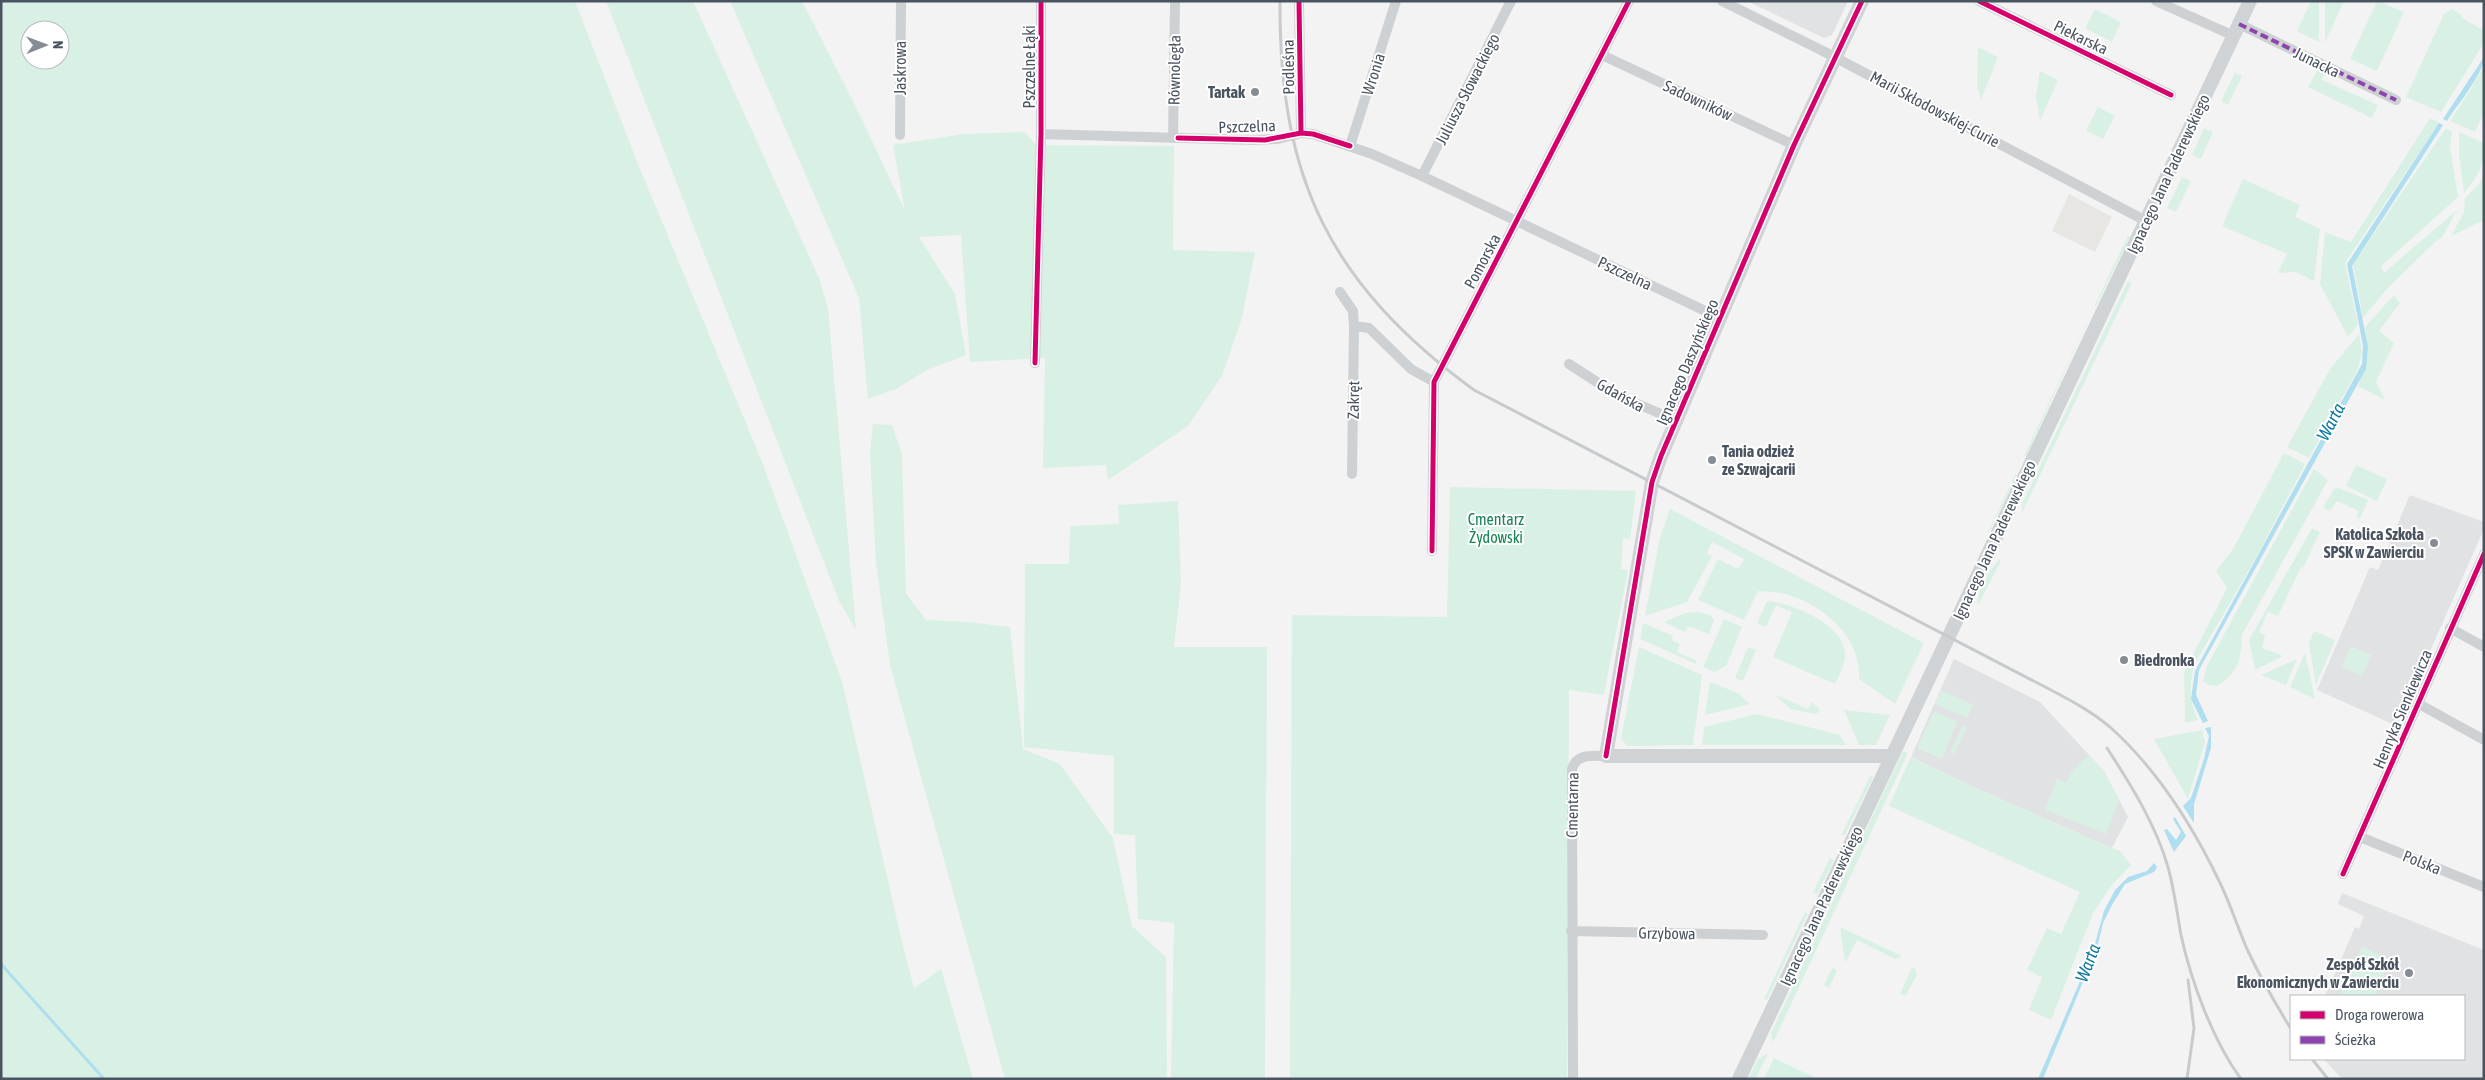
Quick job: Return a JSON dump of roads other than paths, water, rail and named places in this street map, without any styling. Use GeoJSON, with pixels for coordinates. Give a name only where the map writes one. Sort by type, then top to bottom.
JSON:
{"type":"FeatureCollection","features":[{"type":"Feature","properties":{"kind":"main road","name":"Ignacego Daszyńskiego"},"geometry":{"type":"LineString","coordinates":[[1606,756],[1652,482],[1675,420],[1794,145],[1862,1]]}},
{"type":"Feature","properties":{"kind":"main road","name":"Ignacego Jana Paderewskiego"},"geometry":{"type":"LineString","coordinates":[[1739,1079],[2250,1]]}},
{"type":"Feature","properties":{"kind":"main road","name":"Cmentarna"},"geometry":{"type":"LineString","coordinates":[[1606,756],[1892,756]]}},
{"type":"Feature","properties":{"kind":"street","name":"Jaskrowa"},"geometry":{"type":"LineString","coordinates":[[900,135],[901,1]]}},
{"type":"Feature","properties":{"kind":"street","name":"Pszczelne Łąki"},"geometry":{"type":"LineString","coordinates":[[1035,363],[1041,134],[1041,1]]}},
{"type":"Feature","properties":{"kind":"street","name":"Równoległa"},"geometry":{"type":"LineString","coordinates":[[1172,138],[1175,1]]}},
{"type":"Feature","properties":{"kind":"street","name":"Podleśna"},"geometry":{"type":"LineString","coordinates":[[1299,1],[1301,133]]}},
{"type":"Feature","properties":{"kind":"street","name":"Wronia"},"geometry":{"type":"LineString","coordinates":[[1350,146],[1396,1]]}},
{"type":"Feature","properties":{"kind":"street","name":"Juliusza Słowackiego"},"geometry":{"type":"LineString","coordinates":[[1422,176],[1511,1]]}},
{"type":"Feature","properties":{"kind":"street","name":"Marii Skłodowskiej-Curie"},"geometry":{"type":"LineString","coordinates":[[1722,1],[1834,57],[2146,221]]}},
{"type":"Feature","properties":{"kind":"street","name":"Piekarska"},"geometry":{"type":"LineString","coordinates":[[1979,1],[2172,96]]}},
{"type":"Feature","properties":{"kind":"street","name":"Junacka"},"geometry":{"type":"LineString","coordinates":[[2156,1],[2176,5],[2396,100]]}},
{"type":"Feature","properties":{"kind":"street","name":"Pomorska"},"geometry":{"type":"LineString","coordinates":[[1432,551],[1434,382],[1602,55],[1624,3]]}},
{"type":"Feature","properties":{"kind":"street","name":"Sadowników"},"geometry":{"type":"LineString","coordinates":[[1602,55],[1794,145]]}},
{"type":"Feature","properties":{"kind":"street","name":"Pszczelna"},"geometry":{"type":"LineString","coordinates":[[1041,134],[1265,140],[1301,133],[1313,134],[1350,146],[1422,176],[1720,318]]}},
{"type":"Feature","properties":{"kind":"street","name":"Zakręt"},"geometry":{"type":"LineString","coordinates":[[1340,292],[1353,312],[1354,326],[1352,474]]}},
{"type":"Feature","properties":{"kind":"street"},"geometry":{"type":"LineString","coordinates":[[1354,326],[1369,328],[1411,369],[1434,382]]}},
{"type":"Feature","properties":{"kind":"street","name":"Gdańska"},"geometry":{"type":"LineString","coordinates":[[1569,364],[1618,395],[1675,420]]}},
{"type":"Feature","properties":{"kind":"street","name":"Henryka Sienkiewicza"},"geometry":{"type":"LineString","coordinates":[[2344,874],[2484,554]]}},
{"type":"Feature","properties":{"kind":"street"},"geometry":{"type":"LineString","coordinates":[[2450,628],[2484,646]]}},
{"type":"Feature","properties":{"kind":"street"},"geometry":{"type":"LineString","coordinates":[[2419,704],[2484,740]]}},
{"type":"Feature","properties":{"kind":"street","name":"Cmentarna"},"geometry":{"type":"LineString","coordinates":[[1572,1079],[1572,768],[1574,762],[1580,758],[1606,756]]}},
{"type":"Feature","properties":{"kind":"street","name":"Polska"},"geometry":{"type":"LineString","coordinates":[[2360,837],[2484,887]]}},
{"type":"Feature","properties":{"kind":"street","name":"Grzybowa"},"geometry":{"type":"LineString","coordinates":[[1571,931],[1764,935]]}},
{"type":"Feature","properties":{"kind":"water"},"geometry":{"type":"Polygon","coordinates":[[[2484,57],[2483,64],[2469,90],[2447,121],[2443,119],[2484,57]]]}},
{"type":"Feature","properties":{"kind":"water","name":"Warta"},"geometry":{"type":"Polygon","coordinates":[[[2439,123],[2443,125],[2352,266],[2368,347],[2366,369],[2199,670],[2196,695],[2208,721],[2203,723],[2191,699],[2195,671],[2362,364],[2363,345],[2347,264],[2439,123]]]}},
{"type":"Feature","properties":{"kind":"water"},"geometry":{"type":"Polygon","coordinates":[[[2211,727],[2211,748],[2194,804],[2194,823],[2183,806],[2191,798],[2204,759],[2209,736],[2205,728],[2211,727]]]}},
{"type":"Feature","properties":{"kind":"water"},"geometry":{"type":"Polygon","coordinates":[[[2175,817],[2186,836],[2174,852],[2164,830],[2167,829],[2176,840],[2181,832],[2173,819],[2175,817]]]}},
{"type":"Feature","properties":{"kind":"water","name":"Warta"},"geometry":{"type":"Polygon","coordinates":[[[2154,863],[2157,867],[2154,872],[2125,884],[2112,905],[2103,923],[2097,948],[2043,1079],[2038,1079],[2093,951],[2104,911],[2115,890],[2128,877],[2147,871],[2154,863]]]}},
{"type":"Feature","properties":{"kind":"waterway"},"geometry":{"type":"LineString","coordinates":[[1,964],[104,1079]]}},
{"type":"Feature","properties":{"kind":"railway"},"geometry":{"type":"LineString","coordinates":[[1280,1],[1282,65],[1290,122],[1303,175],[1323,223],[1349,268],[1383,310],[1424,350],[1474,390],[2057,693],[2103,721],[2127,744],[2159,780],[2199,842],[2221,885],[2257,970],[2290,1027]]}},
{"type":"Feature","properties":{"kind":"railway"},"geometry":{"type":"LineString","coordinates":[[2107,748],[2134,791],[2157,836],[2168,867],[2185,953],[2197,991],[2212,1029],[2241,1079]]}},
{"type":"Feature","properties":{"kind":"railway"},"geometry":{"type":"LineString","coordinates":[[2187,1079],[2194,1028],[2188,980]]}},
{"type":"Feature","properties":{"kind":"railway"},"geometry":{"type":"LineString","coordinates":[[2313,1060],[2328,1079]]}},
{"type":"Feature","properties":{"kind":"place","name":"Tartak"},"geometry":{"type":"Point","coordinates":[1255,92]}},
{"type":"Feature","properties":{"kind":"place","name":"Tania odzież ze Szwajcarii"},"geometry":{"type":"Point","coordinates":[1712,460]}},
{"type":"Feature","properties":{"kind":"place","name":"Katolica Szkoła SPSK w Zawierciu"},"geometry":{"type":"Point","coordinates":[2434,543]}},
{"type":"Feature","properties":{"kind":"place","name":"Biedronka"},"geometry":{"type":"Point","coordinates":[2124,660]}},
{"type":"Feature","properties":{"kind":"place","name":"Zespół Szkół Ekonomicznych w Zawierciu"},"geometry":{"type":"Point","coordinates":[2409,973]}},
{"type":"Feature","properties":{"kind":"park label","name":"Cmentarz Żydowski"},"geometry":{"type":"Point","coordinates":[1496,528]}}]}
